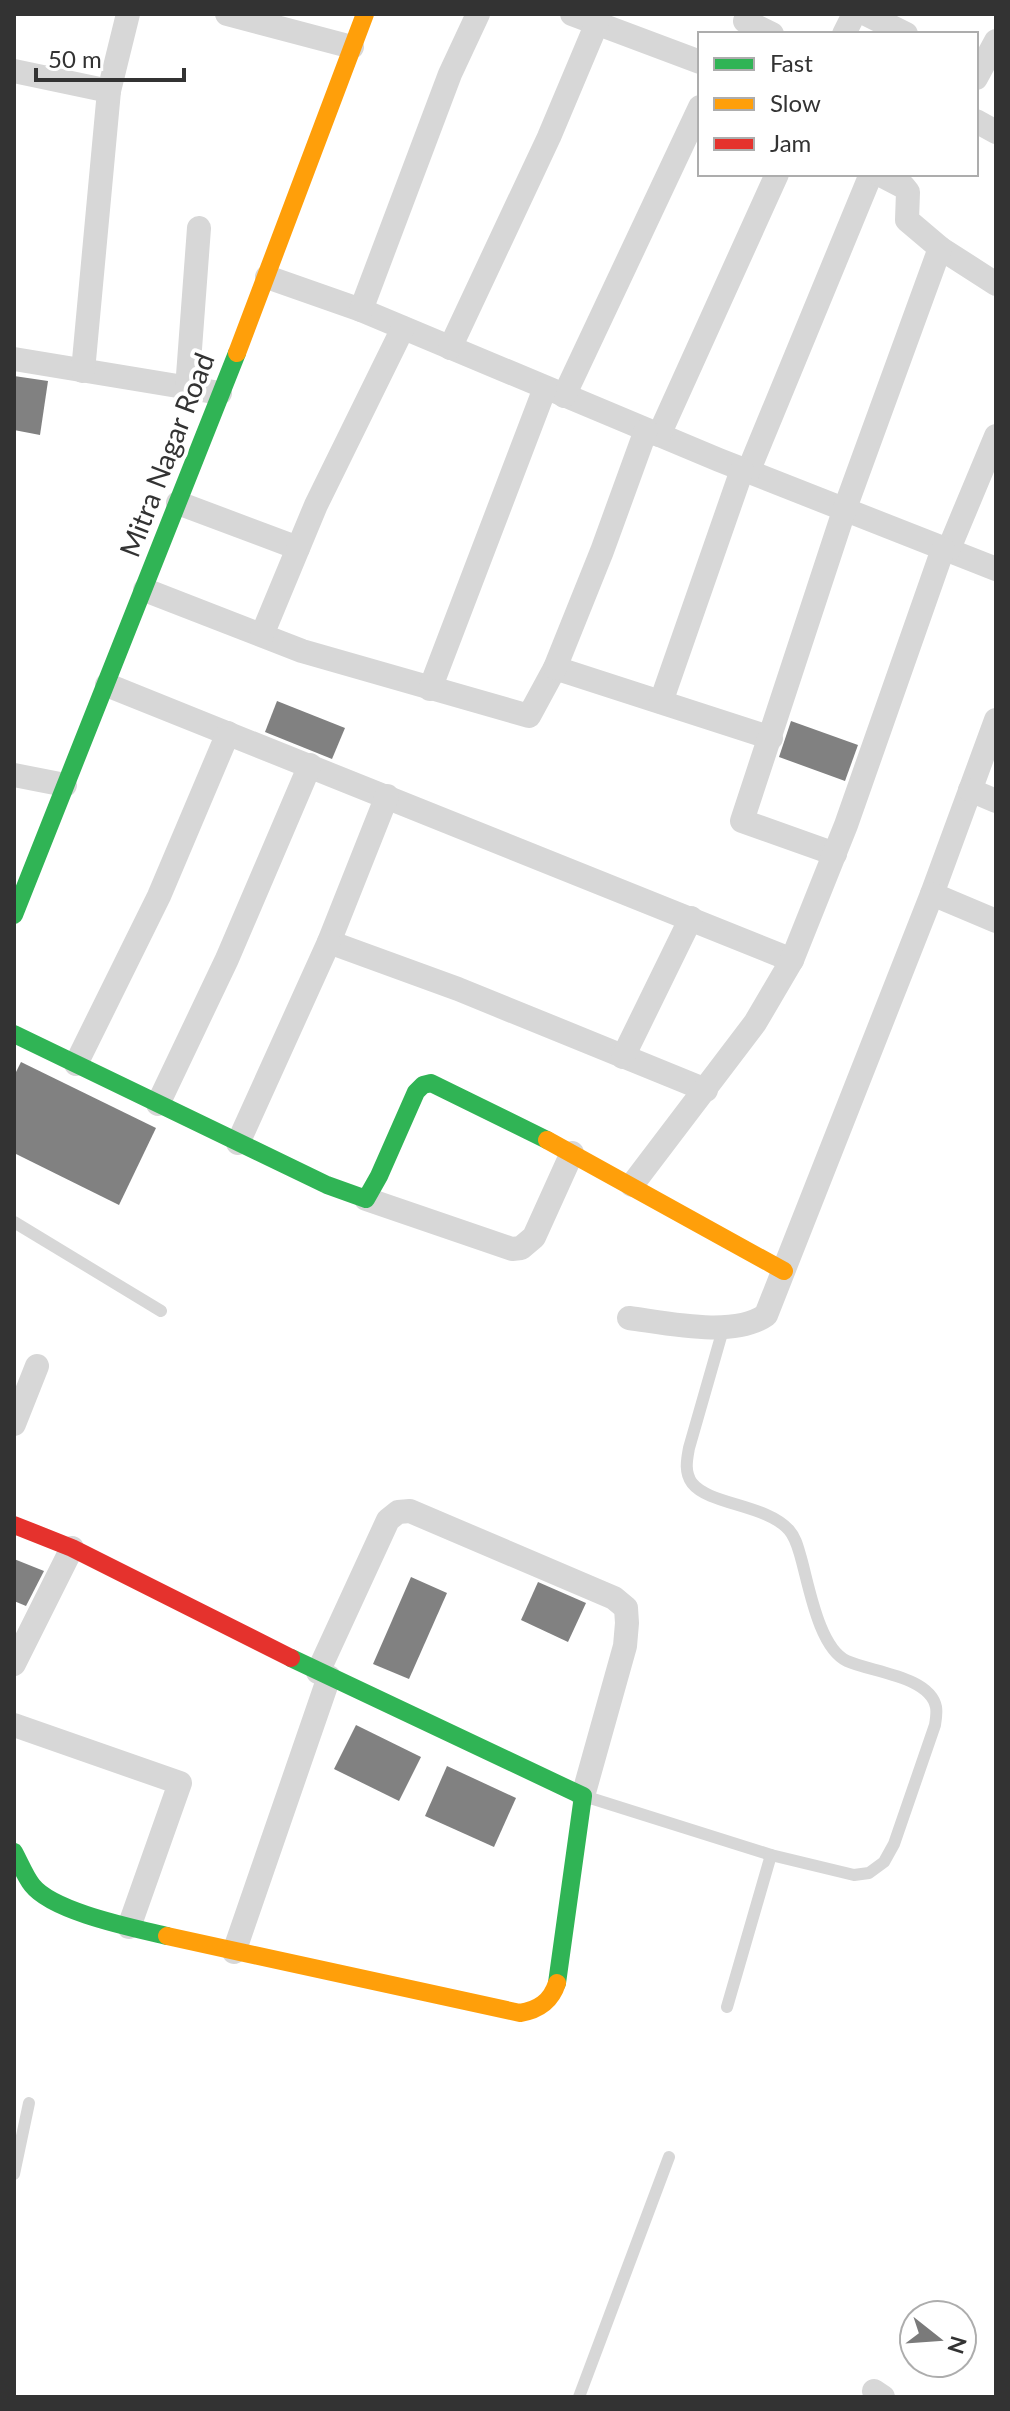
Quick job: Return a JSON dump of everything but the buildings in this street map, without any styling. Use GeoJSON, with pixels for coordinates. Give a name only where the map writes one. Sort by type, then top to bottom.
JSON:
{"type":"FeatureCollection","features":[{"type":"Feature","properties":{"kind":"street"},"geometry":{"type":"LineString","coordinates":[[83,371],[109,91],[128,14]]}},
{"type":"Feature","properties":{"kind":"street"},"geometry":{"type":"LineString","coordinates":[[227,14],[352,47]]}},
{"type":"Feature","properties":{"kind":"street","name":"Mitra Nagar Road"},"geometry":{"type":"LineString","coordinates":[[14,915],[267,277],[365,14]]}},
{"type":"Feature","properties":{"kind":"street"},"geometry":{"type":"LineString","coordinates":[[361,310],[450,74],[478,14]]}},
{"type":"Feature","properties":{"kind":"street"},"geometry":{"type":"LineString","coordinates":[[572,14],[698,61]]}},
{"type":"Feature","properties":{"kind":"street"},"geometry":{"type":"LineString","coordinates":[[845,32],[854,14]]}},
{"type":"Feature","properties":{"kind":"street"},"geometry":{"type":"LineString","coordinates":[[450,348],[549,137],[597,23]]}},
{"type":"Feature","properties":{"kind":"street"},"geometry":{"type":"LineString","coordinates":[[744,23],[767,32]]}},
{"type":"Feature","properties":{"kind":"street"},"geometry":{"type":"LineString","coordinates":[[978,70],[996,41]]}},
{"type":"Feature","properties":{"kind":"street"},"geometry":{"type":"LineString","coordinates":[[14,71],[109,91]]}},
{"type":"Feature","properties":{"kind":"street"},"geometry":{"type":"LineString","coordinates":[[430,689],[554,392],[698,111]]}},
{"type":"Feature","properties":{"kind":"street"},"geometry":{"type":"LineString","coordinates":[[978,122],[996,132]]}},
{"type":"Feature","properties":{"kind":"street"},"geometry":{"type":"LineString","coordinates":[[145,590],[302,651],[529,716],[555,668],[652,433],[776,176]]}},
{"type":"Feature","properties":{"kind":"street"},"geometry":{"type":"LineString","coordinates":[[661,702],[745,471],[870,176]]}},
{"type":"Feature","properties":{"kind":"street"},"geometry":{"type":"LineString","coordinates":[[908,180],[907,220],[940,248],[992,273]]}},
{"type":"Feature","properties":{"kind":"street"},"geometry":{"type":"LineString","coordinates":[[187,389],[199,228]]}},
{"type":"Feature","properties":{"kind":"street"},"geometry":{"type":"LineString","coordinates":[[835,854],[742,821],[844,511],[940,248]]}},
{"type":"Feature","properties":{"kind":"street"},"geometry":{"type":"LineString","coordinates":[[267,277],[361,310],[745,471],[996,569]]}},
{"type":"Feature","properties":{"kind":"street"},"geometry":{"type":"LineString","coordinates":[[262,635],[316,505],[403,328]]}},
{"type":"Feature","properties":{"kind":"street"},"geometry":{"type":"LineString","coordinates":[[14,359],[220,393]]}},
{"type":"Feature","properties":{"kind":"street"},"geometry":{"type":"LineString","coordinates":[[632,1185],[755,1023],[792,960],[835,854],[945,550],[996,436]]}},
{"type":"Feature","properties":{"kind":"street"},"geometry":{"type":"LineString","coordinates":[[178,503],[298,548]]}},
{"type":"Feature","properties":{"kind":"street"},"geometry":{"type":"LineString","coordinates":[[555,668],[771,738]]}},
{"type":"Feature","properties":{"kind":"street"},"geometry":{"type":"LineString","coordinates":[[107,685],[792,960]]}},
{"type":"Feature","properties":{"kind":"street"},"geometry":{"type":"LineString","coordinates":[[629,1318],[682,1325],[724,1326],[745,1325],[766,1315],[932,894],[996,720]]}},
{"type":"Feature","properties":{"kind":"street"},"geometry":{"type":"LineString","coordinates":[[76,1064],[159,896],[228,733]]}},
{"type":"Feature","properties":{"kind":"street"},"geometry":{"type":"LineString","coordinates":[[158,1104],[227,959],[310,765]]}},
{"type":"Feature","properties":{"kind":"street"},"geometry":{"type":"LineString","coordinates":[[14,775],[65,785]]}},
{"type":"Feature","properties":{"kind":"street"},"geometry":{"type":"LineString","coordinates":[[970,790],[996,801]]}},
{"type":"Feature","properties":{"kind":"street"},"geometry":{"type":"LineString","coordinates":[[238,1143],[329,942],[387,796]]}},
{"type":"Feature","properties":{"kind":"street"},"geometry":{"type":"LineString","coordinates":[[932,894],[996,921]]}},
{"type":"Feature","properties":{"kind":"street"},"geometry":{"type":"LineString","coordinates":[[623,1057],[691,918]]}},
{"type":"Feature","properties":{"kind":"street"},"geometry":{"type":"LineString","coordinates":[[329,942],[458,989],[706,1090]]}},
{"type":"Feature","properties":{"kind":"street"},"geometry":{"type":"LineString","coordinates":[[14,1034],[327,1185],[512,1249],[521,1248],[534,1237],[572,1153]]}},
{"type":"Feature","properties":{"kind":"street"},"geometry":{"type":"LineString","coordinates":[[366,1199],[416,1092],[423,1085],[431,1083],[572,1153],[784,1271]]}},
{"type":"Feature","properties":{"kind":"street"},"geometry":{"type":"LineString","coordinates":[[14,1424],[37,1366]]}},
{"type":"Feature","properties":{"kind":"street"},"geometry":{"type":"LineString","coordinates":[[14,1852],[33,1887],[54,1902],[129,1927],[234,1952],[520,2013],[535,2011],[546,2005],[556,1988],[583,1796],[625,1646],[626,1608],[614,1598],[410,1511],[398,1512],[388,1520],[323,1675],[234,1952]]}},
{"type":"Feature","properties":{"kind":"street"},"geometry":{"type":"LineString","coordinates":[[14,1525],[72,1548],[323,1675],[583,1796]]}},
{"type":"Feature","properties":{"kind":"street"},"geometry":{"type":"LineString","coordinates":[[14,1664],[72,1548]]}},
{"type":"Feature","properties":{"kind":"street"},"geometry":{"type":"LineString","coordinates":[[14,1725],[180,1783],[129,1927]]}},
{"type":"Feature","properties":{"kind":"lane"},"geometry":{"type":"LineString","coordinates":[[14,1222],[161,1311]]}},
{"type":"Feature","properties":{"kind":"lane"},"geometry":{"type":"LineString","coordinates":[[583,1796],[771,1855],[854,1875],[869,1873],[884,1862],[894,1844],[930,1740],[937,1708],[924,1688],[909,1680],[845,1660],[833,1650],[824,1634],[794,1535],[782,1522],[707,1494],[692,1484],[686,1468],[689,1448],[724,1326]]}},
{"type":"Feature","properties":{"kind":"lane"},"geometry":{"type":"LineString","coordinates":[[727,2007],[771,1855]]}},
{"type":"Feature","properties":{"kind":"lane"},"geometry":{"type":"LineString","coordinates":[[14,2174],[29,2103]]}},
{"type":"Feature","properties":{"kind":"lane"},"geometry":{"type":"LineString","coordinates":[[579,2397],[669,2157]]}},
{"type":"Feature","properties":{"kind":"traffic: fast"},"geometry":{"type":"LineString","coordinates":[[14,915],[237,353]]}},
{"type":"Feature","properties":{"kind":"traffic: fast"},"geometry":{"type":"LineString","coordinates":[[14,1034],[327,1185],[366,1199],[416,1092],[423,1085],[431,1083],[547,1140]]}},
{"type":"Feature","properties":{"kind":"traffic: fast"},"geometry":{"type":"LineString","coordinates":[[291,1658],[583,1796],[557,1983]]}},
{"type":"Feature","properties":{"kind":"traffic: fast"},"geometry":{"type":"LineString","coordinates":[[14,1852],[32,1885],[42,1895],[95,1918],[167,1936]]}},
{"type":"Feature","properties":{"kind":"traffic: slow"},"geometry":{"type":"LineString","coordinates":[[237,353],[365,14]]}},
{"type":"Feature","properties":{"kind":"traffic: slow"},"geometry":{"type":"LineString","coordinates":[[547,1140],[784,1271]]}},
{"type":"Feature","properties":{"kind":"traffic: slow"},"geometry":{"type":"LineString","coordinates":[[167,1936],[520,2013],[543,2004],[557,1983]]}},
{"type":"Feature","properties":{"kind":"traffic: jam"},"geometry":{"type":"LineString","coordinates":[[14,1525],[72,1548],[291,1658]]}}]}
